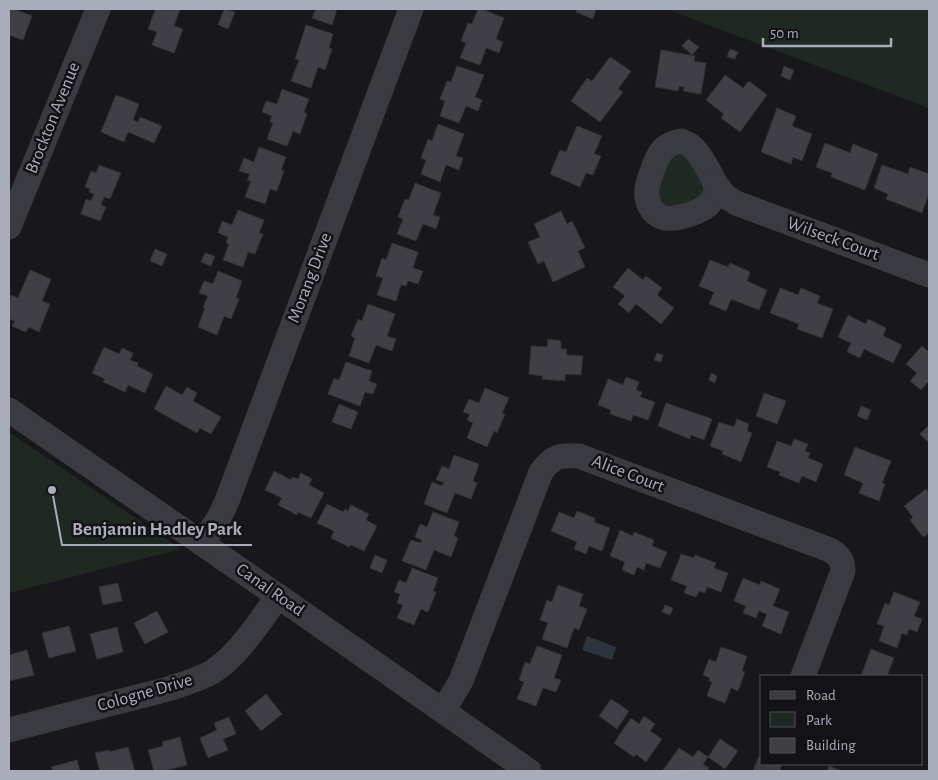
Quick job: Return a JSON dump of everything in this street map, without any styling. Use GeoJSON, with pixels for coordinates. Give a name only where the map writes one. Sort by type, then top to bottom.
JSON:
{"type":"FeatureCollection","features":[{"type":"Feature","properties":{"kind":"street","name":"Brockton Avenue"},"geometry":{"type":"LineString","coordinates":[[9,227],[98,9]]}},
{"type":"Feature","properties":{"kind":"street","name":"Morang Drive"},"geometry":{"type":"LineString","coordinates":[[202,544],[227,501],[411,9]]}},
{"type":"Feature","properties":{"kind":"street","name":"Wilseck Court"},"geometry":{"type":"LineString","coordinates":[[736,203],[720,203],[682,217],[664,218],[652,210],[648,202],[647,187],[660,154],[666,147],[681,141],[692,146],[714,182],[726,196],[736,203],[929,275]]}},
{"type":"Feature","properties":{"kind":"street"},"geometry":{"type":"LineString","coordinates":[[705,208],[715,195],[714,182]]}},
{"type":"Feature","properties":{"kind":"street","name":"Canal Road"},"geometry":{"type":"LineString","coordinates":[[9,410],[529,771]]}},
{"type":"Feature","properties":{"kind":"street","name":"Alice Court"},"geometry":{"type":"LineString","coordinates":[[443,712],[461,681],[541,472],[556,457],[565,455],[579,456],[837,554],[842,560],[843,571],[802,675]]}},
{"type":"Feature","properties":{"kind":"street","name":"Cologne Drive"},"geometry":{"type":"LineString","coordinates":[[9,730],[191,682],[213,671],[229,657],[248,638],[278,596]]}},
{"type":"Feature","properties":{"kind":"green space"},"geometry":{"type":"Polygon","coordinates":[[[666,9],[929,9],[929,108],[666,9]]]}},
{"type":"Feature","properties":{"kind":"green space"},"geometry":{"type":"Polygon","coordinates":[[[676,151],[692,159],[705,194],[694,205],[661,207],[656,184],[676,151]]]}},
{"type":"Feature","properties":{"kind":"green space"},"geometry":{"type":"Polygon","coordinates":[[[9,432],[181,549],[9,593],[9,432]]]}},
{"type":"Feature","properties":{"kind":"water"},"geometry":{"type":"Polygon","coordinates":[[[587,636],[616,647],[612,660],[582,650],[587,636]]]}},
{"type":"Feature","properties":{"kind":"building"},"geometry":{"type":"Polygon","coordinates":[[[11,9],[32,16],[23,40],[9,35],[9,14],[11,9]]]}},
{"type":"Feature","properties":{"kind":"building"},"geometry":{"type":"Polygon","coordinates":[[[152,9],[180,9],[174,26],[183,29],[174,53],[152,45],[157,32],[148,29],[155,10],[152,9]]]}},
{"type":"Feature","properties":{"kind":"building"},"geometry":{"type":"Polygon","coordinates":[[[224,9],[235,12],[228,29],[218,25],[224,9]]]}},
{"type":"Feature","properties":{"kind":"building"},"geometry":{"type":"Polygon","coordinates":[[[316,9],[337,9],[332,25],[312,18],[316,9]]]}},
{"type":"Feature","properties":{"kind":"building"},"geometry":{"type":"Polygon","coordinates":[[[478,9],[504,18],[496,39],[503,42],[499,53],[486,48],[480,65],[460,58],[466,43],[461,41],[468,23],[472,24],[478,9]]]}},
{"type":"Feature","properties":{"kind":"building"},"geometry":{"type":"Polygon","coordinates":[[[577,9],[596,9],[593,19],[576,12],[577,9]]]}},
{"type":"Feature","properties":{"kind":"building"},"geometry":{"type":"Polygon","coordinates":[[[306,25],[333,34],[329,48],[332,49],[325,70],[318,67],[311,88],[291,81],[299,60],[295,59],[306,25]]]}},
{"type":"Feature","properties":{"kind":"building"},"geometry":{"type":"Polygon","coordinates":[[[688,39],[699,47],[692,55],[682,46],[688,39]]]}},
{"type":"Feature","properties":{"kind":"building"},"geometry":{"type":"Polygon","coordinates":[[[730,49],[738,52],[735,59],[727,57],[730,49]]]}},
{"type":"Feature","properties":{"kind":"building"},"geometry":{"type":"Polygon","coordinates":[[[661,50],[695,56],[694,61],[706,63],[701,94],[683,91],[684,87],[679,86],[678,91],[655,87],[661,50]]]}},
{"type":"Feature","properties":{"kind":"building"},"geometry":{"type":"Polygon","coordinates":[[[610,57],[631,71],[618,89],[623,92],[600,122],[571,101],[587,78],[592,81],[610,57]]]}},
{"type":"Feature","properties":{"kind":"building"},"geometry":{"type":"Polygon","coordinates":[[[457,66],[484,75],[475,97],[482,100],[478,111],[466,106],[459,123],[440,116],[445,101],[440,99],[447,81],[451,82],[457,66]]]}},
{"type":"Feature","properties":{"kind":"building"},"geometry":{"type":"Polygon","coordinates":[[[784,66],[794,70],[790,80],[781,76],[784,66]]]}},
{"type":"Feature","properties":{"kind":"building"},"geometry":{"type":"Polygon","coordinates":[[[725,75],[743,88],[749,81],[767,95],[740,132],[721,118],[724,114],[706,100],[725,75]]]}},
{"type":"Feature","properties":{"kind":"building"},"geometry":{"type":"Polygon","coordinates":[[[282,89],[309,99],[304,112],[307,114],[300,134],[293,131],[287,146],[267,139],[273,123],[270,122],[272,116],[262,112],[266,101],[277,104],[282,89]]]}},
{"type":"Feature","properties":{"kind":"building"},"geometry":{"type":"Polygon","coordinates":[[[116,95],[139,104],[133,120],[138,122],[140,117],[162,126],[154,143],[128,132],[124,142],[101,132],[116,95]]]}},
{"type":"Feature","properties":{"kind":"building"},"geometry":{"type":"Polygon","coordinates":[[[777,108],[796,116],[792,126],[812,134],[802,161],[793,157],[791,164],[761,152],[777,108]]]}},
{"type":"Feature","properties":{"kind":"building"},"geometry":{"type":"Polygon","coordinates":[[[438,124],[464,134],[456,156],[463,158],[459,170],[446,165],[440,182],[421,174],[426,160],[421,158],[428,139],[432,141],[438,124]]]}},
{"type":"Feature","properties":{"kind":"building"},"geometry":{"type":"Polygon","coordinates":[[[577,126],[602,136],[594,154],[601,156],[593,175],[586,173],[580,187],[550,174],[560,150],[566,152],[577,126]]]}},
{"type":"Feature","properties":{"kind":"building"},"geometry":{"type":"Polygon","coordinates":[[[825,143],[850,153],[853,144],[878,154],[865,190],[831,177],[832,173],[816,167],[825,143]]]}},
{"type":"Feature","properties":{"kind":"building"},"geometry":{"type":"Polygon","coordinates":[[[259,147],[286,157],[281,170],[284,171],[277,191],[270,189],[265,204],[245,197],[251,181],[247,180],[250,174],[239,171],[244,158],[254,162],[259,147]]]}},
{"type":"Feature","properties":{"kind":"building"},"geometry":{"type":"Polygon","coordinates":[[[99,165],[121,173],[110,199],[104,197],[101,205],[106,207],[100,221],[81,214],[86,199],[91,201],[94,194],[85,187],[91,171],[96,173],[99,165]]]}},
{"type":"Feature","properties":{"kind":"building"},"geometry":{"type":"Polygon","coordinates":[[[882,165],[908,174],[910,167],[929,174],[929,193],[922,213],[886,199],[888,194],[874,188],[882,165]]]}},
{"type":"Feature","properties":{"kind":"building"},"geometry":{"type":"Polygon","coordinates":[[[415,183],[441,193],[433,215],[440,217],[436,229],[423,224],[416,241],[397,234],[403,219],[398,217],[405,199],[409,200],[415,183]]]}},
{"type":"Feature","properties":{"kind":"building"},"geometry":{"type":"Polygon","coordinates":[[[238,210],[264,220],[259,233],[263,234],[255,254],[248,252],[243,267],[223,260],[229,244],[226,243],[228,237],[218,233],[222,221],[232,225],[238,210]]]}},
{"type":"Feature","properties":{"kind":"building"},"geometry":{"type":"Polygon","coordinates":[[[561,211],[567,224],[572,221],[585,248],[578,251],[585,267],[553,282],[544,261],[538,264],[528,242],[540,237],[534,224],[561,211]]]}},
{"type":"Feature","properties":{"kind":"building"},"geometry":{"type":"Polygon","coordinates":[[[392,243],[418,252],[413,268],[423,271],[418,284],[408,281],[406,286],[401,285],[396,301],[377,295],[383,278],[376,276],[382,258],[386,260],[392,243]]]}},
{"type":"Feature","properties":{"kind":"building"},"geometry":{"type":"Polygon","coordinates":[[[155,249],[167,254],[162,266],[150,261],[155,249]]]}},
{"type":"Feature","properties":{"kind":"building"},"geometry":{"type":"Polygon","coordinates":[[[205,253],[215,256],[211,266],[201,262],[205,253]]]}},
{"type":"Feature","properties":{"kind":"building"},"geometry":{"type":"Polygon","coordinates":[[[710,260],[728,267],[730,263],[750,272],[747,281],[767,290],[759,310],[731,299],[726,311],[709,304],[714,292],[699,286],[710,260]]]}},
{"type":"Feature","properties":{"kind":"building"},"geometry":{"type":"Polygon","coordinates":[[[628,268],[643,280],[646,276],[662,288],[657,295],[674,308],[661,324],[636,304],[629,313],[618,304],[625,296],[613,287],[628,268]]]}},
{"type":"Feature","properties":{"kind":"building"},"geometry":{"type":"Polygon","coordinates":[[[30,270],[51,279],[42,301],[50,304],[39,332],[29,327],[26,332],[12,326],[15,321],[9,319],[11,295],[18,298],[30,270]]]}},
{"type":"Feature","properties":{"kind":"building"},"geometry":{"type":"Polygon","coordinates":[[[218,271],[242,281],[236,298],[239,299],[231,319],[224,316],[217,335],[198,327],[208,296],[199,293],[204,281],[213,284],[218,271]]]}},
{"type":"Feature","properties":{"kind":"building"},"geometry":{"type":"Polygon","coordinates":[[[780,288],[798,295],[801,288],[820,296],[817,303],[833,309],[822,338],[797,329],[799,324],[770,313],[780,288]]]}},
{"type":"Feature","properties":{"kind":"building"},"geometry":{"type":"Polygon","coordinates":[[[368,304],[395,314],[387,336],[396,339],[392,351],[376,345],[369,363],[349,356],[355,338],[351,336],[358,319],[362,321],[368,304]]]}},
{"type":"Feature","properties":{"kind":"building"},"geometry":{"type":"Polygon","coordinates":[[[848,315],[866,324],[868,319],[886,328],[883,336],[902,345],[893,363],[864,349],[860,358],[847,352],[851,343],[838,337],[848,315]]]}},
{"type":"Feature","properties":{"kind":"building"},"geometry":{"type":"Polygon","coordinates":[[[548,339],[561,341],[561,349],[567,349],[566,355],[583,356],[581,375],[565,374],[565,381],[542,379],[543,376],[529,374],[531,346],[547,347],[548,339]]]}},
{"type":"Feature","properties":{"kind":"building"},"geometry":{"type":"Polygon","coordinates":[[[922,346],[929,352],[929,384],[928,382],[921,390],[910,381],[917,373],[906,364],[922,346]]]}},
{"type":"Feature","properties":{"kind":"building"},"geometry":{"type":"Polygon","coordinates":[[[104,347],[119,354],[122,348],[133,353],[130,360],[138,363],[137,366],[153,374],[145,393],[128,385],[125,392],[103,382],[105,379],[92,373],[104,347]]]}},
{"type":"Feature","properties":{"kind":"building"},"geometry":{"type":"Polygon","coordinates":[[[657,353],[663,355],[661,362],[654,360],[657,353]]]}},
{"type":"Feature","properties":{"kind":"building"},"geometry":{"type":"Polygon","coordinates":[[[346,362],[372,371],[369,381],[377,384],[373,394],[365,392],[360,406],[328,394],[334,378],[339,380],[346,362]]]}},
{"type":"Feature","properties":{"kind":"building"},"geometry":{"type":"Polygon","coordinates":[[[711,373],[717,376],[715,383],[709,380],[711,373]]]}},
{"type":"Feature","properties":{"kind":"building"},"geometry":{"type":"Polygon","coordinates":[[[626,377],[639,382],[636,390],[642,392],[640,397],[655,402],[648,420],[633,415],[631,421],[610,414],[611,410],[598,405],[608,379],[623,385],[626,377]]]}},
{"type":"Feature","properties":{"kind":"building"},"geometry":{"type":"Polygon","coordinates":[[[166,386],[182,395],[187,387],[197,393],[193,401],[221,417],[211,434],[200,428],[197,433],[154,409],[166,386]]]}},
{"type":"Feature","properties":{"kind":"building"},"geometry":{"type":"Polygon","coordinates":[[[485,388],[509,398],[502,413],[505,414],[497,433],[494,431],[487,447],[467,438],[473,423],[467,420],[470,414],[463,412],[469,399],[479,403],[485,388]]]}},
{"type":"Feature","properties":{"kind":"building"},"geometry":{"type":"Polygon","coordinates":[[[764,393],[786,401],[777,424],[756,416],[764,393]]]}},
{"type":"Feature","properties":{"kind":"building"},"geometry":{"type":"Polygon","coordinates":[[[666,403],[712,419],[704,440],[691,435],[690,439],[658,426],[666,403]]]}},
{"type":"Feature","properties":{"kind":"building"},"geometry":{"type":"Polygon","coordinates":[[[339,404],[358,412],[351,429],[332,422],[339,404]]]}},
{"type":"Feature","properties":{"kind":"building"},"geometry":{"type":"Polygon","coordinates":[[[861,406],[871,410],[867,420],[857,416],[861,406]]]}},
{"type":"Feature","properties":{"kind":"building"},"geometry":{"type":"Polygon","coordinates":[[[737,419],[749,424],[747,431],[752,433],[741,462],[722,454],[723,451],[710,446],[719,422],[734,427],[737,419]]]}},
{"type":"Feature","properties":{"kind":"building"},"geometry":{"type":"Polygon","coordinates":[[[929,425],[929,443],[920,434],[929,425]]]}},
{"type":"Feature","properties":{"kind":"building"},"geometry":{"type":"Polygon","coordinates":[[[794,439],[808,444],[805,451],[810,453],[808,458],[823,464],[816,482],[802,476],[799,483],[779,475],[780,472],[767,467],[777,441],[791,446],[794,439]]]}},
{"type":"Feature","properties":{"kind":"building"},"geometry":{"type":"Polygon","coordinates":[[[855,447],[891,461],[882,483],[885,484],[879,501],[859,493],[863,483],[844,475],[855,447]]]}},
{"type":"Feature","properties":{"kind":"building"},"geometry":{"type":"Polygon","coordinates":[[[454,455],[479,464],[473,481],[477,483],[471,499],[455,493],[447,513],[424,504],[432,482],[442,486],[444,482],[436,480],[442,466],[449,469],[454,455]]]}},
{"type":"Feature","properties":{"kind":"building"},"geometry":{"type":"Polygon","coordinates":[[[274,471],[291,480],[292,477],[298,479],[301,473],[312,479],[309,485],[324,493],[311,518],[298,512],[297,515],[278,505],[282,498],[265,490],[274,471]]]}},
{"type":"Feature","properties":{"kind":"building"},"geometry":{"type":"Polygon","coordinates":[[[926,489],[929,493],[929,533],[923,537],[910,520],[913,517],[904,506],[926,489]]]}},
{"type":"Feature","properties":{"kind":"building"},"geometry":{"type":"Polygon","coordinates":[[[327,504],[343,512],[345,509],[348,511],[351,505],[369,514],[366,520],[377,526],[364,551],[351,545],[349,547],[331,538],[334,531],[317,523],[327,504]]]}},
{"type":"Feature","properties":{"kind":"building"},"geometry":{"type":"Polygon","coordinates":[[[577,511],[595,518],[594,522],[610,528],[602,551],[589,546],[586,554],[574,549],[577,542],[551,531],[559,512],[574,518],[577,511]]]}},
{"type":"Feature","properties":{"kind":"building"},"geometry":{"type":"Polygon","coordinates":[[[433,512],[459,522],[454,536],[458,538],[451,557],[434,550],[426,570],[402,561],[411,540],[421,543],[422,540],[415,537],[420,524],[427,527],[433,512]]]}},
{"type":"Feature","properties":{"kind":"building"},"geometry":{"type":"Polygon","coordinates":[[[620,530],[633,536],[634,532],[654,540],[652,546],[667,552],[660,568],[646,563],[644,570],[637,567],[634,575],[622,570],[625,562],[610,556],[620,530]]]}},
{"type":"Feature","properties":{"kind":"building"},"geometry":{"type":"Polygon","coordinates":[[[681,554],[694,558],[695,555],[716,563],[714,568],[728,573],[721,592],[707,587],[705,593],[699,591],[696,597],[684,593],[687,586],[671,580],[681,554]]]}},
{"type":"Feature","properties":{"kind":"building"},"geometry":{"type":"Polygon","coordinates":[[[375,555],[387,560],[382,573],[370,568],[375,555]]]}},
{"type":"Feature","properties":{"kind":"building"},"geometry":{"type":"Polygon","coordinates":[[[412,568],[438,578],[433,591],[436,592],[428,612],[421,609],[414,625],[397,618],[403,605],[397,603],[400,594],[394,592],[399,580],[406,583],[412,568]]]}},
{"type":"Feature","properties":{"kind":"building"},"geometry":{"type":"Polygon","coordinates":[[[743,578],[760,585],[761,581],[780,589],[773,606],[789,612],[781,634],[762,626],[767,614],[759,611],[756,618],[743,613],[746,606],[734,601],[743,578]]]}},
{"type":"Feature","properties":{"kind":"building"},"geometry":{"type":"Polygon","coordinates":[[[118,583],[122,601],[103,605],[99,587],[118,583]]]}},
{"type":"Feature","properties":{"kind":"building"},"geometry":{"type":"Polygon","coordinates":[[[558,585],[583,594],[579,606],[587,609],[579,630],[574,628],[567,648],[542,639],[548,623],[540,620],[547,600],[552,602],[558,585]]]}},
{"type":"Feature","properties":{"kind":"building"},"geometry":{"type":"Polygon","coordinates":[[[894,592],[920,602],[914,616],[922,619],[917,632],[909,629],[907,635],[902,633],[897,648],[879,641],[884,626],[877,624],[885,603],[889,605],[894,592]]]}},
{"type":"Feature","properties":{"kind":"building"},"geometry":{"type":"Polygon","coordinates":[[[665,605],[673,608],[670,615],[662,612],[665,605]]]}},
{"type":"Feature","properties":{"kind":"building"},"geometry":{"type":"Polygon","coordinates":[[[157,611],[168,632],[145,644],[134,623],[157,611]]]}},
{"type":"Feature","properties":{"kind":"building"},"geometry":{"type":"Polygon","coordinates":[[[69,626],[76,651],[49,658],[42,633],[69,626]]]}},
{"type":"Feature","properties":{"kind":"building"},"geometry":{"type":"Polygon","coordinates":[[[117,627],[123,652],[97,659],[90,634],[117,627]]]}},
{"type":"Feature","properties":{"kind":"building"},"geometry":{"type":"Polygon","coordinates":[[[537,646],[562,655],[554,678],[561,680],[556,692],[543,688],[536,706],[517,699],[524,682],[519,680],[525,662],[530,664],[537,646]]]}},
{"type":"Feature","properties":{"kind":"building"},"geometry":{"type":"Polygon","coordinates":[[[721,647],[747,656],[742,671],[745,672],[738,691],[731,688],[725,703],[707,696],[712,682],[709,681],[710,678],[703,675],[709,659],[716,662],[721,647]]]}},
{"type":"Feature","properties":{"kind":"building"},"geometry":{"type":"Polygon","coordinates":[[[871,649],[894,658],[887,675],[861,675],[871,649]]]}},
{"type":"Feature","properties":{"kind":"building"},"geometry":{"type":"Polygon","coordinates":[[[27,650],[34,675],[9,681],[9,655],[27,650]]]}},
{"type":"Feature","properties":{"kind":"building"},"geometry":{"type":"Polygon","coordinates":[[[266,694],[282,714],[261,731],[245,711],[266,694]]]}},
{"type":"Feature","properties":{"kind":"building"},"geometry":{"type":"Polygon","coordinates":[[[611,699],[629,711],[617,729],[599,716],[611,699]]]}},
{"type":"Feature","properties":{"kind":"building"},"geometry":{"type":"Polygon","coordinates":[[[644,716],[655,724],[650,731],[662,739],[646,762],[636,754],[634,757],[614,743],[631,718],[639,724],[644,716]]]}},
{"type":"Feature","properties":{"kind":"building"},"geometry":{"type":"Polygon","coordinates":[[[229,717],[236,734],[223,739],[228,750],[208,758],[200,738],[217,730],[214,723],[229,717]]]}},
{"type":"Feature","properties":{"kind":"building"},"geometry":{"type":"Polygon","coordinates":[[[180,737],[187,765],[163,771],[154,771],[148,750],[163,746],[162,742],[180,737]]]}},
{"type":"Feature","properties":{"kind":"building"},"geometry":{"type":"Polygon","coordinates":[[[720,739],[738,751],[725,769],[708,757],[720,739]]]}},
{"type":"Feature","properties":{"kind":"building"},"geometry":{"type":"Polygon","coordinates":[[[128,747],[135,771],[100,771],[95,753],[109,750],[109,752],[128,747]]]}},
{"type":"Feature","properties":{"kind":"building"},"geometry":{"type":"Polygon","coordinates":[[[679,748],[693,757],[698,750],[708,757],[703,764],[709,768],[707,771],[663,770],[679,748]]]}},
{"type":"Feature","properties":{"kind":"building"},"geometry":{"type":"Polygon","coordinates":[[[77,760],[80,771],[53,771],[51,767],[77,760]]]}},
{"type":"Feature","properties":{"kind":"building"},"geometry":{"type":"Polygon","coordinates":[[[829,766],[842,771],[827,771],[829,766]]]}},
{"type":"Feature","properties":{"kind":"place","name":"Benjamin Hadley Park"},"geometry":{"type":"Point","coordinates":[52,490]}}]}
